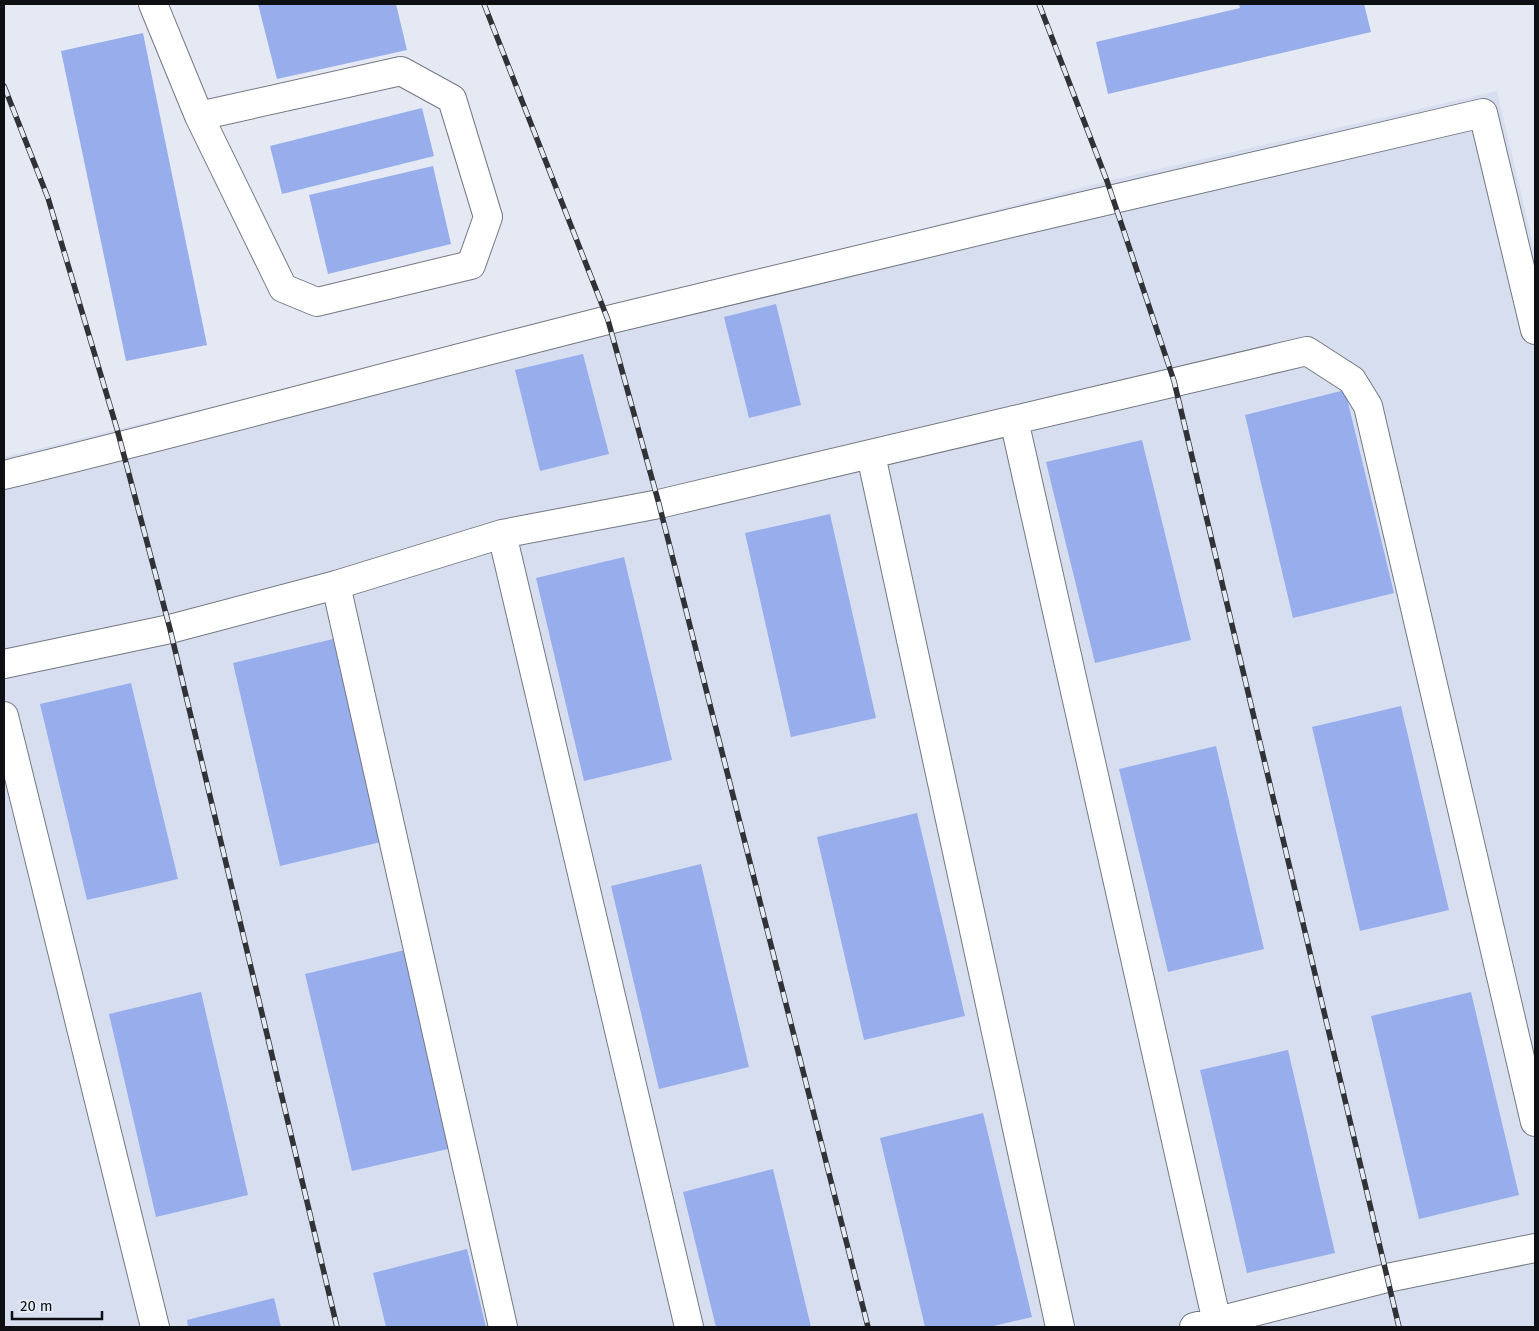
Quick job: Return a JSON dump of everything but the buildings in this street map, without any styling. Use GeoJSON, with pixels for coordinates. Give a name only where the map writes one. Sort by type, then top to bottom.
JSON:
{"type":"FeatureCollection","features":[{"type":"Feature","properties":{"kind":"lane"},"geometry":{"type":"LineString","coordinates":[[153,4],[199,116],[283,288],[317,302],[471,265],[488,217],[452,99],[401,71],[199,116]]}},
{"type":"Feature","properties":{"kind":"lane"},"geometry":{"type":"LineString","coordinates":[[4,475],[122,447],[618,318],[1104,200],[1483,112],[1535,330]]}},
{"type":"Feature","properties":{"kind":"lane"},"geometry":{"type":"LineString","coordinates":[[4,664],[170,629],[336,585],[502,534],[658,504],[1307,351],[1352,380],[1368,406],[1535,1122]]}},
{"type":"Feature","properties":{"kind":"lane"},"geometry":{"type":"LineString","coordinates":[[1014,420],[1209,1325],[1387,1278],[1535,1248]]}},
{"type":"Feature","properties":{"kind":"lane"},"geometry":{"type":"LineString","coordinates":[[871,455],[1060,1327]]}},
{"type":"Feature","properties":{"kind":"lane"},"geometry":{"type":"LineString","coordinates":[[502,534],[689,1327]]}},
{"type":"Feature","properties":{"kind":"lane"},"geometry":{"type":"LineString","coordinates":[[336,585],[503,1327]]}},
{"type":"Feature","properties":{"kind":"lane"},"geometry":{"type":"LineString","coordinates":[[4,716],[155,1327]]}},
{"type":"Feature","properties":{"kind":"shaded area"},"geometry":{"type":"Polygon","coordinates":[[[1497,91],[1535,252],[1535,1327],[4,1327],[4,457],[605,311],[1107,181],[1497,91]]]}},
{"type":"Feature","properties":{"kind":"railway"},"geometry":{"type":"LineString","coordinates":[[484,4],[608,320],[659,504],[868,1327]]}},
{"type":"Feature","properties":{"kind":"railway"},"geometry":{"type":"LineString","coordinates":[[1039,4],[1107,181],[1174,381],[1399,1327]]}},
{"type":"Feature","properties":{"kind":"railway"},"geometry":{"type":"LineString","coordinates":[[4,86],[48,198],[117,429],[170,629],[337,1327]]}}]}
